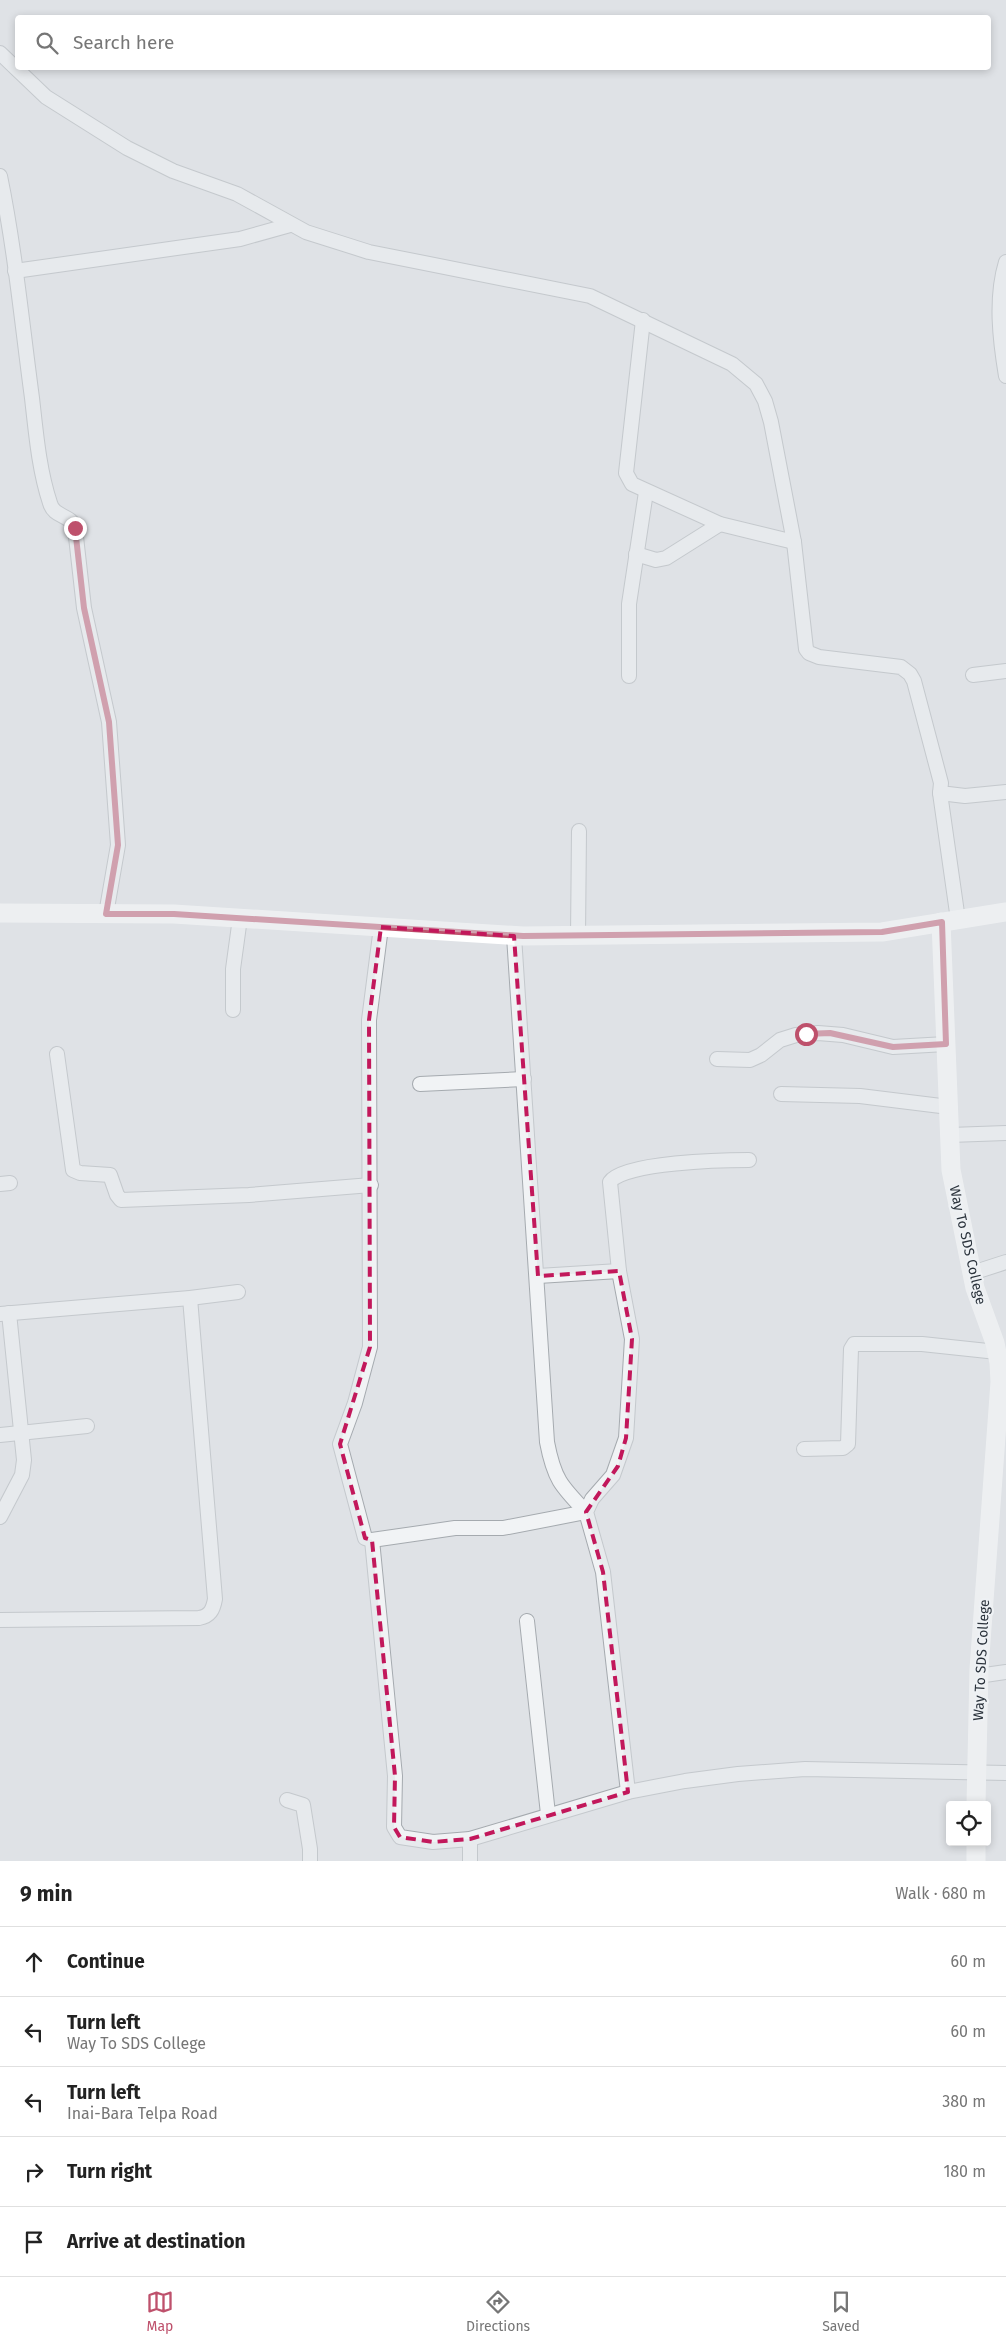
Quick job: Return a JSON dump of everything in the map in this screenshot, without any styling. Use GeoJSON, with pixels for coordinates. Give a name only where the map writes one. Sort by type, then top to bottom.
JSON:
{"type":"FeatureCollection","features":[{"type":"Feature","properties":{"kind":"street"},"geometry":{"type":"LineString","coordinates":[[0,53],[15,67]]}},
{"type":"Feature","properties":{"kind":"street"},"geometry":{"type":"LineString","coordinates":[[18,70],[46,97],[127,148],[173,170],[245,198],[290,225],[306,232],[369,252],[572,291],[602,300],[732,364],[756,384],[765,401],[771,422],[794,542],[806,649],[809,653],[819,657],[901,667],[906,669],[914,681],[940,783],[950,921]]}},
{"type":"Feature","properties":{"kind":"street"},"geometry":{"type":"LineString","coordinates":[[0,176],[11,228],[38,447],[49,502],[54,511],[70,519],[75,528],[84,608],[109,722],[118,845],[106,914]]}},
{"type":"Feature","properties":{"kind":"street"},"geometry":{"type":"LineString","coordinates":[[15,271],[240,239],[290,225]]}},
{"type":"Feature","properties":{"kind":"street"},"geometry":{"type":"LineString","coordinates":[[1006,262],[1000,300],[1006,376]]}},
{"type":"Feature","properties":{"kind":"street"},"geometry":{"type":"LineString","coordinates":[[643,320],[626,473],[632,484],[720,524],[794,542]]}},
{"type":"Feature","properties":{"kind":"street"},"geometry":{"type":"LineString","coordinates":[[629,676],[628,604],[646,492]]}},
{"type":"Feature","properties":{"kind":"street"},"geometry":{"type":"LineString","coordinates":[[636,554],[661,559],[720,524]]}},
{"type":"Feature","properties":{"kind":"street"},"geometry":{"type":"LineString","coordinates":[[974,675],[1006,671]]}},
{"type":"Feature","properties":{"kind":"street"},"geometry":{"type":"LineString","coordinates":[[940,793],[965,796],[1006,792]]}},
{"type":"Feature","properties":{"kind":"street"},"geometry":{"type":"LineString","coordinates":[[578,831],[578,936]]}},
{"type":"Feature","properties":{"kind":"street"},"geometry":{"type":"LineString","coordinates":[[0,913],[174,914],[514,936],[578,936],[882,932],[1006,912]]}},
{"type":"Feature","properties":{"kind":"street"},"geometry":{"type":"LineString","coordinates":[[233,1010],[233,969],[240,918]]}},
{"type":"Feature","properties":{"kind":"street","name":"Way To SDS College"},"geometry":{"type":"LineString","coordinates":[[950,921],[946,1044],[951,1170],[972,1273],[997,1352],[1000,1382],[978,1676],[976,1801]]}},
{"type":"Feature","properties":{"kind":"street"},"geometry":{"type":"LineString","coordinates":[[381,927],[370,1020],[370,1347],[355,1403],[340,1444],[365,1538],[372,1540],[455,1528],[502,1528],[586,1512]]}},
{"type":"Feature","properties":{"kind":"street"},"geometry":{"type":"LineString","coordinates":[[514,936],[538,1276],[547,1442],[550,1460],[560,1484],[586,1512],[604,1572],[628,1792]]}},
{"type":"Feature","properties":{"kind":"street"},"geometry":{"type":"LineString","coordinates":[[717,1058],[750,1060],[761,1055],[775,1042],[786,1038],[818,1033],[843,1035],[893,1047],[946,1044]]}},
{"type":"Feature","properties":{"kind":"street"},"geometry":{"type":"LineString","coordinates":[[57,1054],[72,1167],[77,1172],[110,1175],[117,1195],[121,1200],[249,1195],[371,1185]]}},
{"type":"Feature","properties":{"kind":"street"},"geometry":{"type":"LineString","coordinates":[[420,1084],[524,1079]]}},
{"type":"Feature","properties":{"kind":"street"},"geometry":{"type":"LineString","coordinates":[[781,1094],[860,1096],[948,1107]]}},
{"type":"Feature","properties":{"kind":"street"},"geometry":{"type":"LineString","coordinates":[[950,1135],[1006,1133]]}},
{"type":"Feature","properties":{"kind":"street"},"geometry":{"type":"LineString","coordinates":[[586,1512],[592,1499],[613,1475],[626,1438],[632,1339],[619,1271],[610,1182],[615,1176],[683,1162],[750,1160]]}},
{"type":"Feature","properties":{"kind":"street"},"geometry":{"type":"LineString","coordinates":[[972,1273],[1006,1262]]}},
{"type":"Feature","properties":{"kind":"street"},"geometry":{"type":"LineString","coordinates":[[538,1276],[619,1271]]}},
{"type":"Feature","properties":{"kind":"street"},"geometry":{"type":"LineString","coordinates":[[0,1517],[22,1475],[24,1460],[22,1433],[5,1314],[238,1292]]}},
{"type":"Feature","properties":{"kind":"street"},"geometry":{"type":"LineString","coordinates":[[0,1620],[199,1618],[205,1617],[214,1608],[190,1298]]}},
{"type":"Feature","properties":{"kind":"street"},"geometry":{"type":"LineString","coordinates":[[804,1449],[843,1448],[848,1444],[851,1349],[854,1344],[922,1344],[997,1352]]}},
{"type":"Feature","properties":{"kind":"street"},"geometry":{"type":"LineString","coordinates":[[0,1435],[87,1426]]}},
{"type":"Feature","properties":{"kind":"street"},"geometry":{"type":"LineString","coordinates":[[372,1540],[395,1776],[396,1832],[400,1837],[414,1841],[433,1842],[470,1839],[548,1814],[628,1792],[685,1781],[805,1769],[1006,1773]]}},
{"type":"Feature","properties":{"kind":"street"},"geometry":{"type":"LineString","coordinates":[[526,1621],[548,1814]]}},
{"type":"Feature","properties":{"kind":"street"},"geometry":{"type":"LineString","coordinates":[[978,1676],[1006,1672]]}},
{"type":"Feature","properties":{"kind":"street"},"geometry":{"type":"LineString","coordinates":[[287,1800],[303,1805],[310,1861]]}},
{"type":"Feature","properties":{"kind":"street"},"geometry":{"type":"LineString","coordinates":[[470,1839],[470,1861]]}},
{"type":"Feature","properties":{"kind":"street"},"geometry":{"type":"LineString","coordinates":[[976,1846],[976,1861]]}},
{"type":"Feature","properties":{"kind":"highlighted area"},"geometry":{"type":"Polygon","coordinates":[[[381,927],[514,936],[538,1276],[619,1271],[632,1339],[626,1438],[618,1466],[586,1512],[603,1572],[628,1792],[470,1839],[433,1842],[400,1837],[394,1827],[395,1776],[372,1540],[365,1538],[340,1444],[370,1347],[369,1020],[381,927]]]}},
{"type":"Feature","properties":{"kind":"route"},"geometry":{"type":"LineString","coordinates":[[75,528],[84,608],[106,701],[109,722],[118,845],[106,914],[174,914],[523,936],[882,932],[942,922],[946,1044],[903,1048],[884,1046],[830,1033],[806,1034]]}}]}
